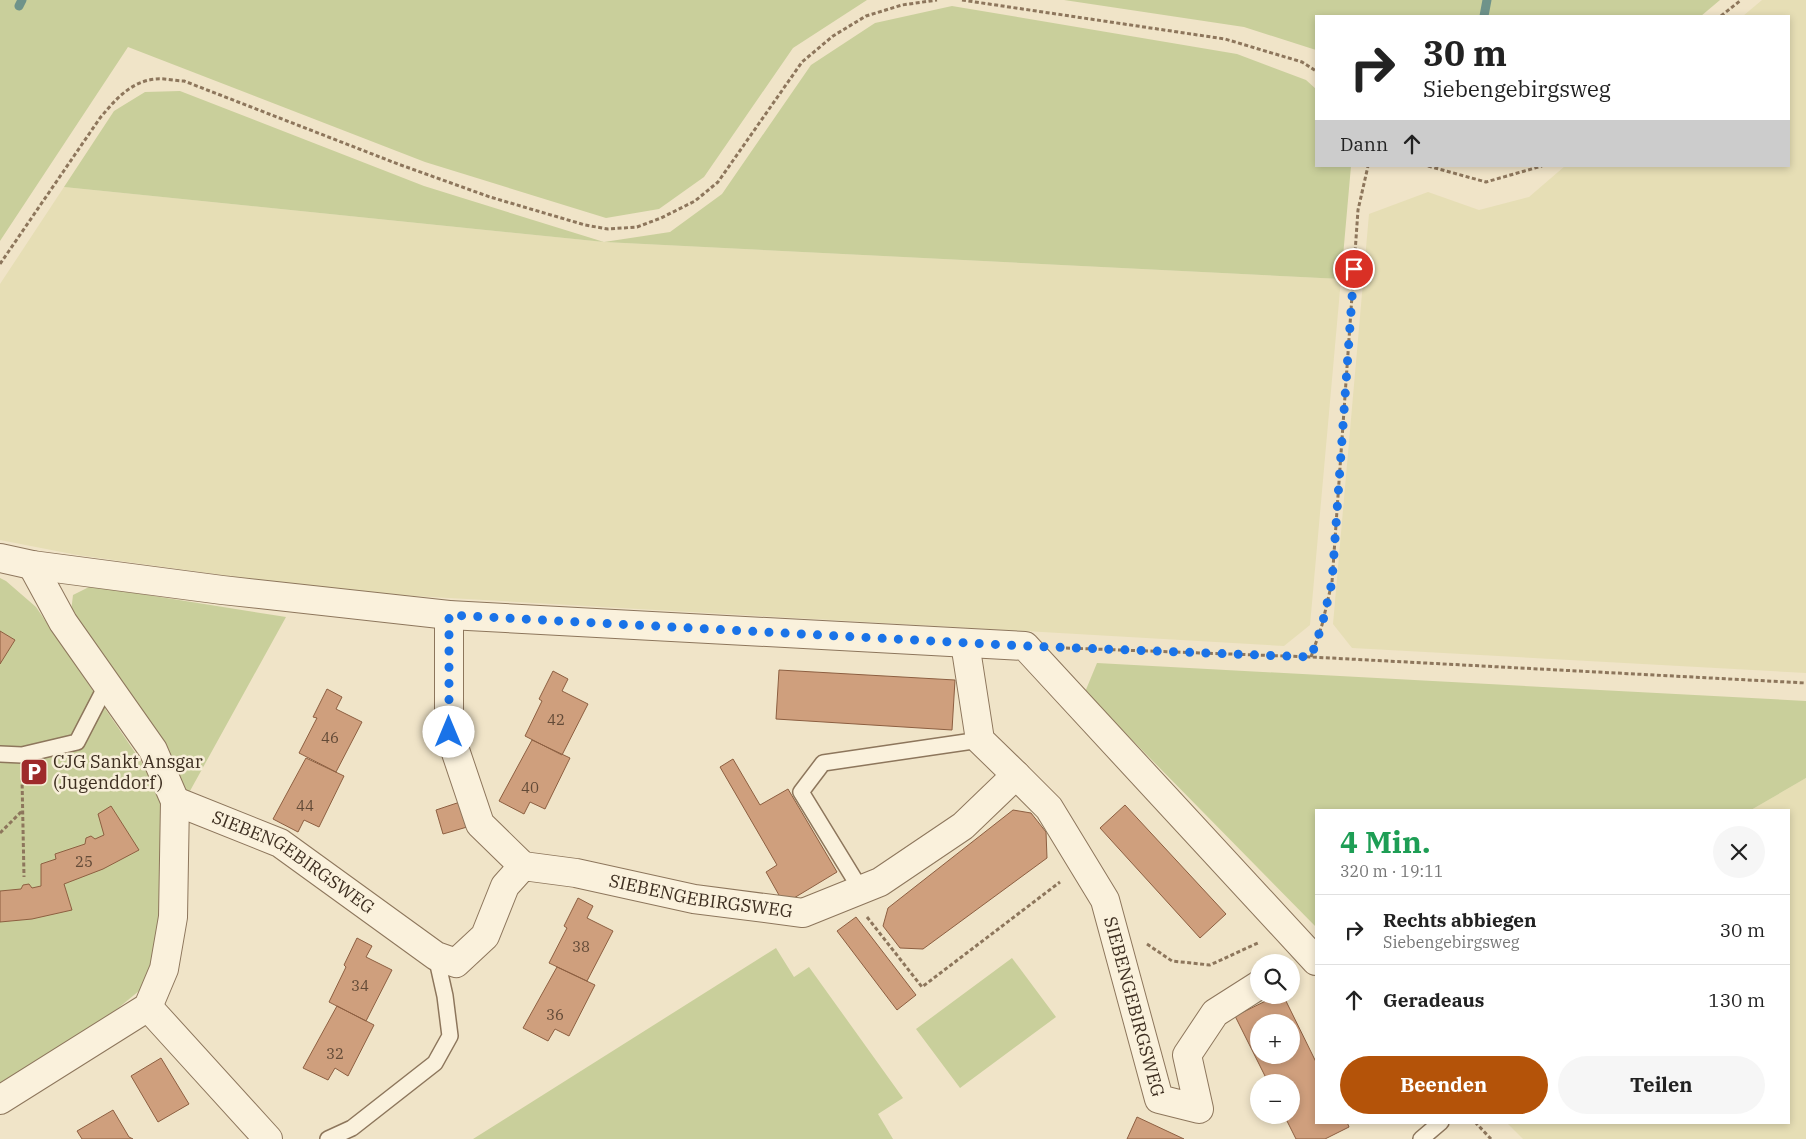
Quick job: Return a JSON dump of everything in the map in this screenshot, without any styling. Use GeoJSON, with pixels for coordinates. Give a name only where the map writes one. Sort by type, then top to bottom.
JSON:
{"type":"FeatureCollection","features":[{"type":"Feature","properties":{"kind":"street"},"geometry":{"type":"LineString","coordinates":[[0,558],[222,590],[449,615],[1025,646],[1286,930],[1305,960]]}},
{"type":"Feature","properties":{"kind":"street"},"geometry":{"type":"LineString","coordinates":[[0,1100],[148,1007],[164,969],[173,917],[175,801],[153,750],[63,622],[32,564]]}},
{"type":"Feature","properties":{"kind":"street"},"geometry":{"type":"LineString","coordinates":[[449,615],[449,732],[480,824],[523,866]]}},
{"type":"Feature","properties":{"kind":"street"},"geometry":{"type":"LineString","coordinates":[[965,643],[980,740]]}},
{"type":"Feature","properties":{"kind":"street","name":"SIEBENGEBIRGSWEG"},"geometry":{"type":"LineString","coordinates":[[980,740],[1049,808],[1105,900],[1160,1099],[1199,1109],[1187,1055],[1215,1013],[1250,991]]}},
{"type":"Feature","properties":{"kind":"street","name":"SIEBENGEBIRGSWEG"},"geometry":{"type":"LineString","coordinates":[[175,801],[280,843],[436,956],[456,963],[486,936],[505,886],[523,866],[576,873],[694,899],[803,913],[880,882],[964,826],[1016,774]]}},
{"type":"Feature","properties":{"kind":"street"},"geometry":{"type":"LineString","coordinates":[[148,1007],[268,1139]]}},
{"type":"Feature","properties":{"kind":"lane"},"geometry":{"type":"LineString","coordinates":[[0,754],[22,755],[77,742],[107,684]]}},
{"type":"Feature","properties":{"kind":"lane"},"geometry":{"type":"LineString","coordinates":[[855,892],[801,792],[823,763],[980,740]]}},
{"type":"Feature","properties":{"kind":"lane"},"geometry":{"type":"LineString","coordinates":[[328,1139],[352,1128],[435,1063],[450,1036],[445,996],[436,956]]}},
{"type":"Feature","properties":{"kind":"lane"},"geometry":{"type":"LineString","coordinates":[[1421,1139],[1439,1124]]}},
{"type":"Feature","properties":{"kind":"path"},"geometry":{"type":"LineString","coordinates":[[0,264],[109,107],[131,87],[156,79],[184,82],[490,197],[586,225],[608,229],[637,227],[661,218],[695,201],[718,182],[802,62],[833,36],[866,16],[902,5],[937,0]]}},
{"type":"Feature","properties":{"kind":"path"},"geometry":{"type":"LineString","coordinates":[[962,0],[1225,38],[1302,62],[1315,70]]}},
{"type":"Feature","properties":{"kind":"path"},"geometry":{"type":"LineString","coordinates":[[1722,15],[1741,0]]}},
{"type":"Feature","properties":{"kind":"path"},"geometry":{"type":"LineString","coordinates":[[1311,657],[1322,625],[1332,582],[1358,210],[1368,167]]}},
{"type":"Feature","properties":{"kind":"path"},"geometry":{"type":"LineString","coordinates":[[1432,167],[1486,182],[1538,167]]}},
{"type":"Feature","properties":{"kind":"path"},"geometry":{"type":"LineString","coordinates":[[1025,646],[1311,657],[1806,683]]}},
{"type":"Feature","properties":{"kind":"path"},"geometry":{"type":"LineString","coordinates":[[22,755],[24,877]]}},
{"type":"Feature","properties":{"kind":"path"},"geometry":{"type":"LineString","coordinates":[[0,833],[22,811]]}},
{"type":"Feature","properties":{"kind":"path"},"geometry":{"type":"LineString","coordinates":[[855,892],[922,988],[1083,864]]}},
{"type":"Feature","properties":{"kind":"path"},"geometry":{"type":"LineString","coordinates":[[1111,920],[1172,961],[1210,965],[1286,930]]}},
{"type":"Feature","properties":{"kind":"path"},"geometry":{"type":"LineString","coordinates":[[1476,1124],[1491,1139]]}},
{"type":"Feature","properties":{"kind":"shaded area"},"geometry":{"type":"Polygon","coordinates":[[[1762,0],[1806,0],[1806,673],[1352,648],[1333,624],[1369,214],[1428,192],[1479,210],[1529,197],[1564,167],[1790,167],[1790,15],[1744,15],[1762,0]]]}},
{"type":"Feature","properties":{"kind":"shaded area"},"geometry":{"type":"Polygon","coordinates":[[[64,187],[604,242],[1341,279],[1310,625],[1284,646],[344,592],[77,555],[0,540],[0,284],[64,187]]]}},
{"type":"Feature","properties":{"kind":"shaded area"},"geometry":{"type":"Polygon","coordinates":[[[1806,778],[1806,1139],[1523,1139],[1508,1124],[1790,1124],[1790,809],[1753,809],[1806,778]]]}},
{"type":"Feature","properties":{"kind":"green space"},"geometry":{"type":"Polygon","coordinates":[[[0,0],[867,0],[793,48],[704,177],[659,209],[606,218],[425,162],[128,47],[0,241],[0,0]]]}},
{"type":"Feature","properties":{"kind":"green space"},"geometry":{"type":"Polygon","coordinates":[[[1064,0],[1720,0],[1702,15],[1315,15],[1315,50],[1244,27],[1064,0]]]}},
{"type":"Feature","properties":{"kind":"green space"},"geometry":{"type":"Polygon","coordinates":[[[952,6],[1237,54],[1306,80],[1315,88],[1315,167],[1351,167],[1341,279],[604,242],[670,232],[722,194],[811,65],[875,23],[952,6]]]}},
{"type":"Feature","properties":{"kind":"green space"},"geometry":{"type":"Polygon","coordinates":[[[180,91],[424,186],[604,242],[64,187],[114,111],[145,92],[180,91]]]}},
{"type":"Feature","properties":{"kind":"green space","name":"CJG Sankt Ansgar (Jugenddorf)"},"geometry":{"type":"Polygon","coordinates":[[[0,578],[36,607],[149,773],[163,803],[162,906],[154,964],[145,986],[111,1014],[0,1083],[0,578]]]}},
{"type":"Feature","properties":{"kind":"green space"},"geometry":{"type":"Polygon","coordinates":[[[91,586],[286,617],[185,800],[173,761],[71,612],[73,595],[91,586]]]}},
{"type":"Feature","properties":{"kind":"green space"},"geometry":{"type":"Polygon","coordinates":[[[1097,663],[1806,701],[1806,778],[1753,809],[1315,809],[1315,926],[1085,692],[1097,663]]]}},
{"type":"Feature","properties":{"kind":"green space"},"geometry":{"type":"Polygon","coordinates":[[[776,948],[794,977],[809,967],[903,1098],[878,1114],[893,1139],[473,1139],[776,948]]]}},
{"type":"Feature","properties":{"kind":"green space"},"geometry":{"type":"Polygon","coordinates":[[[1012,958],[1056,1017],[960,1088],[916,1029],[1012,958]]]}},
{"type":"Feature","properties":{"kind":"building"},"geometry":{"type":"Polygon","coordinates":[[[0,631],[15,640],[0,664],[0,631]]]}},
{"type":"Feature","properties":{"kind":"building"},"geometry":{"type":"Polygon","coordinates":[[[779,670],[955,680],[952,730],[776,719],[779,670]]]}},
{"type":"Feature","properties":{"kind":"building"},"geometry":{"type":"Polygon","coordinates":[[[553,671],[568,679],[562,691],[588,704],[562,755],[525,736],[542,701],[539,699],[553,671]]]}},
{"type":"Feature","properties":{"kind":"building"},"geometry":{"type":"Polygon","coordinates":[[[327,689],[342,697],[336,709],[362,722],[336,772],[299,753],[317,718],[313,717],[327,689]]]}},
{"type":"Feature","properties":{"kind":"building"},"geometry":{"type":"Polygon","coordinates":[[[532,740],[570,758],[545,809],[530,802],[524,814],[499,801],[532,740]]]}},
{"type":"Feature","properties":{"kind":"building"},"geometry":{"type":"Polygon","coordinates":[[[306,758],[344,776],[319,827],[304,820],[298,832],[273,819],[306,758]]]}},
{"type":"Feature","properties":{"kind":"building"},"geometry":{"type":"Polygon","coordinates":[[[733,759],[760,805],[788,789],[837,872],[784,904],[766,872],[777,865],[720,767],[733,759]]]}},
{"type":"Feature","properties":{"kind":"building"},"geometry":{"type":"Polygon","coordinates":[[[466,800],[474,825],[443,834],[436,810],[466,800]]]}},
{"type":"Feature","properties":{"kind":"building"},"geometry":{"type":"Polygon","coordinates":[[[1125,805],[1226,914],[1200,938],[1100,828],[1125,805]]]}},
{"type":"Feature","properties":{"kind":"building"},"geometry":{"type":"Polygon","coordinates":[[[111,806],[139,850],[103,869],[64,884],[72,910],[32,919],[0,922],[0,891],[21,889],[23,885],[29,884],[32,888],[41,886],[41,864],[56,859],[55,854],[85,844],[86,838],[91,836],[95,839],[104,835],[98,814],[111,806]]]}},
{"type":"Feature","properties":{"kind":"building"},"geometry":{"type":"Polygon","coordinates":[[[1013,810],[1031,813],[1046,832],[1047,858],[923,949],[900,948],[883,926],[888,908],[1013,810]]]}},
{"type":"Feature","properties":{"kind":"building"},"geometry":{"type":"Polygon","coordinates":[[[578,898],[593,906],[587,918],[613,931],[587,981],[549,963],[567,928],[564,926],[578,898]]]}},
{"type":"Feature","properties":{"kind":"building"},"geometry":{"type":"Polygon","coordinates":[[[856,917],[916,995],[897,1010],[837,931],[856,917]]]}},
{"type":"Feature","properties":{"kind":"building"},"geometry":{"type":"Polygon","coordinates":[[[357,938],[372,946],[366,957],[392,970],[366,1021],[329,1002],[346,967],[344,965],[357,938]]]}},
{"type":"Feature","properties":{"kind":"building"},"geometry":{"type":"Polygon","coordinates":[[[557,967],[595,985],[569,1036],[555,1029],[548,1041],[523,1028],[557,967]]]}},
{"type":"Feature","properties":{"kind":"building"},"geometry":{"type":"Polygon","coordinates":[[[1260,1004],[1287,1004],[1292,1014],[1250,1014],[1250,1046],[1235,1016],[1260,1004]]]}},
{"type":"Feature","properties":{"kind":"building"},"geometry":{"type":"Polygon","coordinates":[[[337,1006],[374,1025],[348,1076],[335,1068],[328,1080],[303,1068],[337,1006]]]}},
{"type":"Feature","properties":{"kind":"building"},"geometry":{"type":"Polygon","coordinates":[[[1300,1030],[1315,1060],[1315,1124],[1348,1124],[1349,1127],[1325,1139],[1296,1139],[1288,1124],[1300,1124],[1300,1074],[1264,1074],[1259,1064],[1300,1064],[1300,1030]]]}},
{"type":"Feature","properties":{"kind":"building"},"geometry":{"type":"Polygon","coordinates":[[[161,1058],[189,1104],[158,1122],[131,1076],[161,1058]]]}},
{"type":"Feature","properties":{"kind":"building"},"geometry":{"type":"Polygon","coordinates":[[[113,1110],[129,1137],[133,1139],[82,1139],[77,1131],[113,1110]]]}},
{"type":"Feature","properties":{"kind":"building"},"geometry":{"type":"Polygon","coordinates":[[[1137,1117],[1184,1139],[1127,1139],[1137,1117]]]}},
{"type":"Feature","properties":{"kind":"waterway"},"geometry":{"type":"LineString","coordinates":[[19,6],[22,0]]}},
{"type":"Feature","properties":{"kind":"waterway"},"geometry":{"type":"LineString","coordinates":[[1484,15],[1487,0]]}},
{"type":"Feature","properties":{"kind":"place","name":"CJG Sankt Ansgar (Jugenddorf)"},"geometry":{"type":"Point","coordinates":[34,772]}},
{"type":"Feature","properties":{"kind":"route"},"geometry":{"type":"LineString","coordinates":[[449,732],[449,615],[1025,646],[1311,657],[1322,625],[1332,582],[1354,269]]}}]}
